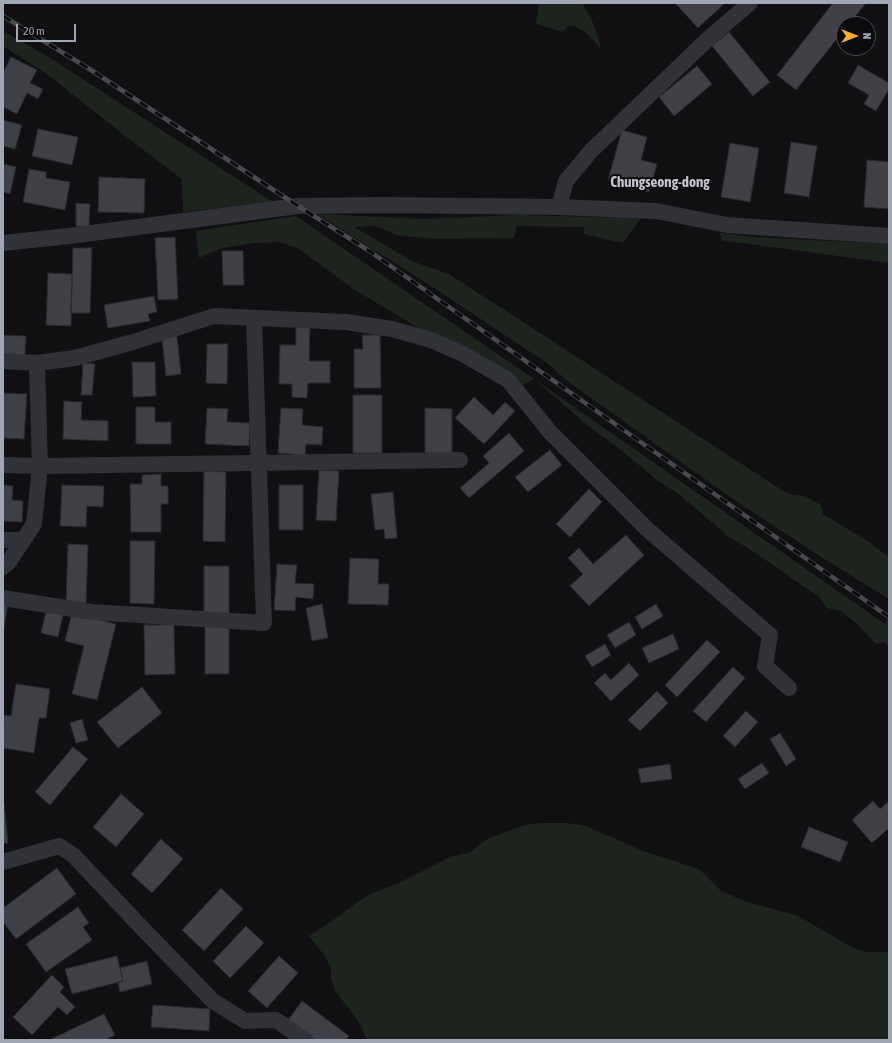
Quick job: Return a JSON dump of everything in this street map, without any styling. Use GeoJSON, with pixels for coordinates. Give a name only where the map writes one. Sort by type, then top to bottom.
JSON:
{"type":"FeatureCollection","features":[{"type":"Feature","properties":{"kind":"street"},"geometry":{"type":"LineString","coordinates":[[559,207],[566,181],[591,151],[709,38],[750,3]]}},
{"type":"Feature","properties":{"kind":"street"},"geometry":{"type":"LineString","coordinates":[[3,243],[69,236],[298,206],[381,204],[559,207],[656,211],[727,225],[889,236]]}},
{"type":"Feature","properties":{"kind":"street"},"geometry":{"type":"LineString","coordinates":[[3,361],[37,363],[75,358],[133,342],[214,316],[346,322],[392,329],[431,340],[463,354],[508,380],[550,432],[647,529],[770,634],[765,666],[789,688]]}},
{"type":"Feature","properties":{"kind":"street"},"geometry":{"type":"LineString","coordinates":[[3,598],[92,612],[264,623],[254,318]]}},
{"type":"Feature","properties":{"kind":"street"},"geometry":{"type":"LineString","coordinates":[[3,567],[8,563],[34,524],[40,466],[37,363]]}},
{"type":"Feature","properties":{"kind":"street"},"geometry":{"type":"LineString","coordinates":[[3,465],[40,466],[460,460]]}},
{"type":"Feature","properties":{"kind":"street"},"geometry":{"type":"LineString","coordinates":[[3,540],[23,540]]}},
{"type":"Feature","properties":{"kind":"street"},"geometry":{"type":"LineString","coordinates":[[3,862],[59,846],[73,855],[213,1001],[245,1021],[276,1020],[305,1040]]}},
{"type":"Feature","properties":{"kind":"shaded area"},"geometry":{"type":"Polygon","coordinates":[[[538,3],[582,3],[591,18],[601,49],[589,35],[575,26],[569,25],[563,32],[536,24],[538,3]]]}},
{"type":"Feature","properties":{"kind":"shaded area"},"geometry":{"type":"Polygon","coordinates":[[[3,31],[47,56],[273,202],[183,212],[182,179],[47,74],[3,46],[3,31]]]}},
{"type":"Feature","properties":{"kind":"shaded area"},"geometry":{"type":"Polygon","coordinates":[[[317,214],[423,219],[516,215],[641,218],[623,243],[584,234],[584,227],[517,226],[514,238],[432,239],[397,235],[376,226],[354,227],[414,262],[449,274],[788,494],[804,496],[821,505],[823,514],[866,540],[889,557],[889,599],[821,557],[730,497],[570,383],[547,363],[425,282],[317,214]]]}},
{"type":"Feature","properties":{"kind":"shaded area"},"geometry":{"type":"Polygon","coordinates":[[[296,216],[534,379],[518,387],[355,290],[299,249],[280,242],[254,243],[222,248],[199,258],[196,231],[296,216]]]}},
{"type":"Feature","properties":{"kind":"shaded area"},"geometry":{"type":"Polygon","coordinates":[[[720,233],[755,237],[889,244],[889,263],[721,240],[720,233]]]}},
{"type":"Feature","properties":{"kind":"shaded area"},"geometry":{"type":"Polygon","coordinates":[[[534,379],[885,624],[889,618],[889,646],[884,642],[876,644],[856,623],[841,611],[827,608],[819,597],[728,536],[680,495],[658,481],[621,450],[587,425],[534,379]]]}},
{"type":"Feature","properties":{"kind":"shaded area"},"geometry":{"type":"Polygon","coordinates":[[[567,823],[586,826],[643,851],[699,869],[721,891],[744,901],[798,916],[855,949],[868,952],[889,952],[889,1040],[367,1040],[359,1022],[336,992],[331,980],[331,968],[325,956],[309,936],[360,900],[373,893],[403,881],[452,856],[469,853],[487,839],[525,825],[567,823]]]}},
{"type":"Feature","properties":{"kind":"building"},"geometry":{"type":"Polygon","coordinates":[[[675,3],[725,3],[698,28],[675,3]]]}},
{"type":"Feature","properties":{"kind":"building"},"geometry":{"type":"Polygon","coordinates":[[[833,3],[866,3],[855,16],[836,16],[836,40],[796,90],[777,75],[833,3]]]}},
{"type":"Feature","properties":{"kind":"building"},"geometry":{"type":"Polygon","coordinates":[[[729,32],[770,82],[753,96],[712,46],[729,32]]]}},
{"type":"Feature","properties":{"kind":"building"},"geometry":{"type":"Polygon","coordinates":[[[11,57],[37,70],[30,83],[43,89],[38,99],[27,93],[17,114],[3,107],[3,73],[11,57]]]}},
{"type":"Feature","properties":{"kind":"building"},"geometry":{"type":"Polygon","coordinates":[[[858,65],[889,83],[889,89],[876,111],[864,104],[869,95],[848,83],[858,65]]]}},
{"type":"Feature","properties":{"kind":"building"},"geometry":{"type":"Polygon","coordinates":[[[697,66],[712,84],[674,116],[659,97],[697,66]]]}},
{"type":"Feature","properties":{"kind":"building"},"geometry":{"type":"Polygon","coordinates":[[[3,120],[22,125],[15,149],[3,146],[3,120]]]}},
{"type":"Feature","properties":{"kind":"building"},"geometry":{"type":"Polygon","coordinates":[[[38,129],[78,137],[72,165],[32,156],[38,129]]]}},
{"type":"Feature","properties":{"kind":"building"},"geometry":{"type":"Polygon","coordinates":[[[622,130],[647,137],[641,160],[657,164],[649,192],[608,180],[622,130]]]}},
{"type":"Feature","properties":{"kind":"building"},"geometry":{"type":"Polygon","coordinates":[[[791,142],[817,146],[809,197],[784,193],[791,142]]]}},
{"type":"Feature","properties":{"kind":"building"},"geometry":{"type":"Polygon","coordinates":[[[730,143],[759,148],[750,202],[721,197],[730,143]]]}},
{"type":"Feature","properties":{"kind":"building"},"geometry":{"type":"Polygon","coordinates":[[[867,160],[889,162],[889,209],[864,207],[867,160]]]}},
{"type":"Feature","properties":{"kind":"building"},"geometry":{"type":"Polygon","coordinates":[[[3,164],[16,167],[10,194],[3,192],[3,164]]]}},
{"type":"Feature","properties":{"kind":"building"},"geometry":{"type":"Polygon","coordinates":[[[29,169],[46,172],[46,178],[70,182],[65,210],[23,202],[29,169]]]}},
{"type":"Feature","properties":{"kind":"building"},"geometry":{"type":"Polygon","coordinates":[[[99,177],[145,179],[144,213],[98,212],[99,177]]]}},
{"type":"Feature","properties":{"kind":"building"},"geometry":{"type":"Polygon","coordinates":[[[76,203],[90,204],[89,227],[76,226],[76,203]]]}},
{"type":"Feature","properties":{"kind":"building"},"geometry":{"type":"Polygon","coordinates":[[[175,237],[178,299],[158,300],[155,238],[175,237]]]}},
{"type":"Feature","properties":{"kind":"building"},"geometry":{"type":"Polygon","coordinates":[[[73,248],[92,248],[90,313],[71,313],[73,248]]]}},
{"type":"Feature","properties":{"kind":"building"},"geometry":{"type":"Polygon","coordinates":[[[222,251],[243,251],[244,285],[223,285],[222,251]]]}},
{"type":"Feature","properties":{"kind":"building"},"geometry":{"type":"Polygon","coordinates":[[[48,273],[72,274],[71,326],[46,325],[48,273]]]}},
{"type":"Feature","properties":{"kind":"building"},"geometry":{"type":"Polygon","coordinates":[[[154,296],[157,312],[148,314],[150,321],[108,328],[104,305],[154,296]]]}},
{"type":"Feature","properties":{"kind":"building"},"geometry":{"type":"Polygon","coordinates":[[[296,327],[310,327],[309,361],[330,361],[330,383],[308,383],[307,398],[292,397],[292,384],[279,384],[280,345],[296,345],[296,327]]]}},
{"type":"Feature","properties":{"kind":"building"},"geometry":{"type":"Polygon","coordinates":[[[3,335],[26,336],[25,355],[3,354],[3,335]]]}},
{"type":"Feature","properties":{"kind":"building"},"geometry":{"type":"Polygon","coordinates":[[[362,335],[380,335],[381,388],[354,388],[354,349],[363,349],[362,335]]]}},
{"type":"Feature","properties":{"kind":"building"},"geometry":{"type":"Polygon","coordinates":[[[177,336],[181,374],[166,376],[162,338],[177,336]]]}},
{"type":"Feature","properties":{"kind":"building"},"geometry":{"type":"Polygon","coordinates":[[[207,344],[228,344],[227,384],[206,383],[207,344]]]}},
{"type":"Feature","properties":{"kind":"building"},"geometry":{"type":"Polygon","coordinates":[[[132,362],[155,362],[156,396],[133,397],[132,362]]]}},
{"type":"Feature","properties":{"kind":"building"},"geometry":{"type":"Polygon","coordinates":[[[83,363],[95,364],[92,395],[81,395],[83,363]]]}},
{"type":"Feature","properties":{"kind":"building"},"geometry":{"type":"Polygon","coordinates":[[[3,393],[27,394],[24,439],[3,438],[3,393]]]}},
{"type":"Feature","properties":{"kind":"building"},"geometry":{"type":"Polygon","coordinates":[[[353,395],[382,395],[382,453],[353,453],[353,395]]]}},
{"type":"Feature","properties":{"kind":"building"},"geometry":{"type":"Polygon","coordinates":[[[474,397],[493,415],[505,402],[515,411],[484,444],[455,418],[474,397]]]}},
{"type":"Feature","properties":{"kind":"building"},"geometry":{"type":"Polygon","coordinates":[[[64,401],[82,402],[81,420],[108,421],[108,441],[63,439],[64,401]]]}},
{"type":"Feature","properties":{"kind":"building"},"geometry":{"type":"Polygon","coordinates":[[[136,407],[155,407],[155,422],[171,422],[171,444],[136,444],[136,407]]]}},
{"type":"Feature","properties":{"kind":"building"},"geometry":{"type":"Polygon","coordinates":[[[207,408],[228,409],[227,422],[250,423],[249,446],[205,444],[207,408]]]}},
{"type":"Feature","properties":{"kind":"building"},"geometry":{"type":"Polygon","coordinates":[[[281,408],[303,409],[302,425],[323,427],[322,445],[306,444],[305,455],[278,453],[281,408]]]}},
{"type":"Feature","properties":{"kind":"building"},"geometry":{"type":"Polygon","coordinates":[[[425,408],[452,409],[452,455],[425,455],[425,408]]]}},
{"type":"Feature","properties":{"kind":"building"},"geometry":{"type":"Polygon","coordinates":[[[509,433],[524,451],[469,498],[460,488],[489,463],[483,456],[509,433]]]}},
{"type":"Feature","properties":{"kind":"building"},"geometry":{"type":"Polygon","coordinates":[[[550,450],[562,465],[528,492],[515,477],[550,450]]]}},
{"type":"Feature","properties":{"kind":"building"},"geometry":{"type":"Polygon","coordinates":[[[319,470],[339,471],[336,521],[316,520],[319,470]]]}},
{"type":"Feature","properties":{"kind":"building"},"geometry":{"type":"Polygon","coordinates":[[[204,471],[226,472],[225,542],[203,541],[204,471]]]}},
{"type":"Feature","properties":{"kind":"building"},"geometry":{"type":"Polygon","coordinates":[[[161,474],[161,486],[168,486],[168,504],[161,504],[161,532],[131,532],[130,484],[142,484],[142,475],[161,474]]]}},
{"type":"Feature","properties":{"kind":"building"},"geometry":{"type":"Polygon","coordinates":[[[3,485],[13,486],[12,500],[23,501],[22,522],[3,521],[3,485]]]}},
{"type":"Feature","properties":{"kind":"building"},"geometry":{"type":"Polygon","coordinates":[[[62,485],[104,486],[103,507],[87,506],[86,527],[60,526],[62,485]]]}},
{"type":"Feature","properties":{"kind":"building"},"geometry":{"type":"Polygon","coordinates":[[[279,485],[303,485],[303,530],[279,530],[279,485]]]}},
{"type":"Feature","properties":{"kind":"building"},"geometry":{"type":"Polygon","coordinates":[[[589,489],[602,502],[570,537],[556,524],[589,489]]]}},
{"type":"Feature","properties":{"kind":"building"},"geometry":{"type":"Polygon","coordinates":[[[393,492],[397,538],[385,539],[384,529],[375,530],[371,494],[393,492]]]}},
{"type":"Feature","properties":{"kind":"building"},"geometry":{"type":"Polygon","coordinates":[[[626,535],[644,555],[589,606],[570,586],[583,574],[568,558],[579,548],[593,564],[626,535]]]}},
{"type":"Feature","properties":{"kind":"building"},"geometry":{"type":"Polygon","coordinates":[[[130,541],[155,541],[154,604],[130,603],[130,541]]]}},
{"type":"Feature","properties":{"kind":"building"},"geometry":{"type":"Polygon","coordinates":[[[68,544],[88,545],[86,604],[66,603],[68,544]]]}},
{"type":"Feature","properties":{"kind":"building"},"geometry":{"type":"Polygon","coordinates":[[[350,558],[379,559],[378,584],[389,584],[388,605],[348,604],[350,558]]]}},
{"type":"Feature","properties":{"kind":"building"},"geometry":{"type":"Polygon","coordinates":[[[277,564],[297,565],[295,583],[314,584],[313,599],[296,597],[295,611],[274,610],[277,564]]]}},
{"type":"Feature","properties":{"kind":"building"},"geometry":{"type":"Polygon","coordinates":[[[204,566],[229,566],[229,618],[204,618],[204,566]]]}},
{"type":"Feature","properties":{"kind":"building"},"geometry":{"type":"Polygon","coordinates":[[[3,601],[8,602],[3,636],[3,601]]]}},
{"type":"Feature","properties":{"kind":"building"},"geometry":{"type":"Polygon","coordinates":[[[322,604],[328,638],[312,641],[306,608],[322,604]]]}},
{"type":"Feature","properties":{"kind":"building"},"geometry":{"type":"Polygon","coordinates":[[[656,604],[663,616],[642,629],[635,617],[656,604]]]}},
{"type":"Feature","properties":{"kind":"building"},"geometry":{"type":"Polygon","coordinates":[[[47,607],[64,611],[58,637],[41,633],[47,607]]]}},
{"type":"Feature","properties":{"kind":"building"},"geometry":{"type":"Polygon","coordinates":[[[72,613],[116,624],[97,700],[72,694],[84,646],[65,641],[72,613]]]}},
{"type":"Feature","properties":{"kind":"building"},"geometry":{"type":"Polygon","coordinates":[[[629,622],[636,635],[615,648],[607,635],[629,622]]]}},
{"type":"Feature","properties":{"kind":"building"},"geometry":{"type":"Polygon","coordinates":[[[205,623],[229,623],[229,674],[205,674],[205,623]]]}},
{"type":"Feature","properties":{"kind":"building"},"geometry":{"type":"Polygon","coordinates":[[[144,625],[174,625],[175,674],[145,675],[144,625]]]}},
{"type":"Feature","properties":{"kind":"building"},"geometry":{"type":"Polygon","coordinates":[[[673,634],[679,649],[649,663],[642,648],[673,634]]]}},
{"type":"Feature","properties":{"kind":"building"},"geometry":{"type":"Polygon","coordinates":[[[707,640],[720,652],[677,697],[665,685],[707,640]]]}},
{"type":"Feature","properties":{"kind":"building"},"geometry":{"type":"Polygon","coordinates":[[[605,644],[611,655],[592,667],[585,656],[605,644]]]}},
{"type":"Feature","properties":{"kind":"building"},"geometry":{"type":"Polygon","coordinates":[[[629,663],[639,675],[611,701],[594,683],[605,673],[611,680],[629,663]]]}},
{"type":"Feature","properties":{"kind":"building"},"geometry":{"type":"Polygon","coordinates":[[[733,667],[745,678],[706,722],[693,711],[733,667]]]}},
{"type":"Feature","properties":{"kind":"building"},"geometry":{"type":"Polygon","coordinates":[[[16,684],[50,689],[46,718],[39,718],[34,753],[3,748],[4,715],[11,716],[16,684]]]}},
{"type":"Feature","properties":{"kind":"building"},"geometry":{"type":"Polygon","coordinates":[[[142,687],[162,713],[118,748],[97,722],[142,687]]]}},
{"type":"Feature","properties":{"kind":"building"},"geometry":{"type":"Polygon","coordinates":[[[657,691],[668,703],[640,731],[628,720],[657,691]]]}},
{"type":"Feature","properties":{"kind":"building"},"geometry":{"type":"Polygon","coordinates":[[[746,711],[758,722],[735,747],[723,736],[746,711]]]}},
{"type":"Feature","properties":{"kind":"building"},"geometry":{"type":"Polygon","coordinates":[[[82,719],[88,740],[76,743],[70,723],[82,719]]]}},
{"type":"Feature","properties":{"kind":"building"},"geometry":{"type":"Polygon","coordinates":[[[780,733],[796,759],[786,766],[770,739],[780,733]]]}},
{"type":"Feature","properties":{"kind":"building"},"geometry":{"type":"Polygon","coordinates":[[[73,747],[88,759],[50,805],[35,792],[73,747]]]}},
{"type":"Feature","properties":{"kind":"building"},"geometry":{"type":"Polygon","coordinates":[[[762,763],[769,773],[745,789],[738,779],[762,763]]]}},
{"type":"Feature","properties":{"kind":"building"},"geometry":{"type":"Polygon","coordinates":[[[670,764],[672,779],[641,783],[638,769],[670,764]]]}},
{"type":"Feature","properties":{"kind":"building"},"geometry":{"type":"Polygon","coordinates":[[[3,793],[8,843],[3,843],[3,793]]]}},
{"type":"Feature","properties":{"kind":"building"},"geometry":{"type":"Polygon","coordinates":[[[121,794],[144,814],[116,847],[93,827],[121,794]]]}},
{"type":"Feature","properties":{"kind":"building"},"geometry":{"type":"Polygon","coordinates":[[[873,801],[880,809],[889,801],[889,828],[872,843],[852,820],[873,801]]]}},
{"type":"Feature","properties":{"kind":"building"},"geometry":{"type":"Polygon","coordinates":[[[809,827],[848,842],[840,862],[801,847],[809,827]]]}},
{"type":"Feature","properties":{"kind":"building"},"geometry":{"type":"Polygon","coordinates":[[[161,839],[183,859],[152,893],[131,874],[161,839]]]}},
{"type":"Feature","properties":{"kind":"building"},"geometry":{"type":"Polygon","coordinates":[[[57,868],[76,894],[16,939],[3,922],[3,908],[57,868]]]}},
{"type":"Feature","properties":{"kind":"building"},"geometry":{"type":"Polygon","coordinates":[[[221,888],[243,909],[204,951],[182,930],[221,888]]]}},
{"type":"Feature","properties":{"kind":"building"},"geometry":{"type":"Polygon","coordinates":[[[78,907],[89,923],[83,927],[92,940],[46,972],[26,944],[78,907]]]}},
{"type":"Feature","properties":{"kind":"building"},"geometry":{"type":"Polygon","coordinates":[[[246,926],[264,943],[230,978],[213,961],[246,926]]]}},
{"type":"Feature","properties":{"kind":"building"},"geometry":{"type":"Polygon","coordinates":[[[117,956],[123,981],[72,994],[65,969],[117,956]]]}},
{"type":"Feature","properties":{"kind":"building"},"geometry":{"type":"Polygon","coordinates":[[[279,956],[298,973],[267,1008],[248,991],[279,956]]]}},
{"type":"Feature","properties":{"kind":"building"},"geometry":{"type":"Polygon","coordinates":[[[147,961],[152,984],[120,992],[118,982],[123,981],[120,968],[147,961]]]}},
{"type":"Feature","properties":{"kind":"building"},"geometry":{"type":"Polygon","coordinates":[[[52,975],[64,987],[60,992],[75,1007],[67,1015],[58,1007],[32,1035],[13,1017],[52,975]]]}},
{"type":"Feature","properties":{"kind":"building"},"geometry":{"type":"Polygon","coordinates":[[[302,1001],[349,1036],[346,1040],[315,1040],[288,1020],[302,1001]]]}},
{"type":"Feature","properties":{"kind":"building"},"geometry":{"type":"Polygon","coordinates":[[[153,1005],[210,1009],[209,1031],[151,1027],[153,1005]]]}},
{"type":"Feature","properties":{"kind":"building"},"geometry":{"type":"Polygon","coordinates":[[[104,1014],[115,1035],[105,1040],[49,1040],[104,1014]]]}},
{"type":"Feature","properties":{"kind":"railway"},"geometry":{"type":"LineString","coordinates":[[3,16],[91,70],[298,206],[368,250],[889,617]]}},
{"type":"Feature","properties":{"kind":"district","name":"Chungseong-dong"},"geometry":{"type":"Point","coordinates":[660,182]}}]}
